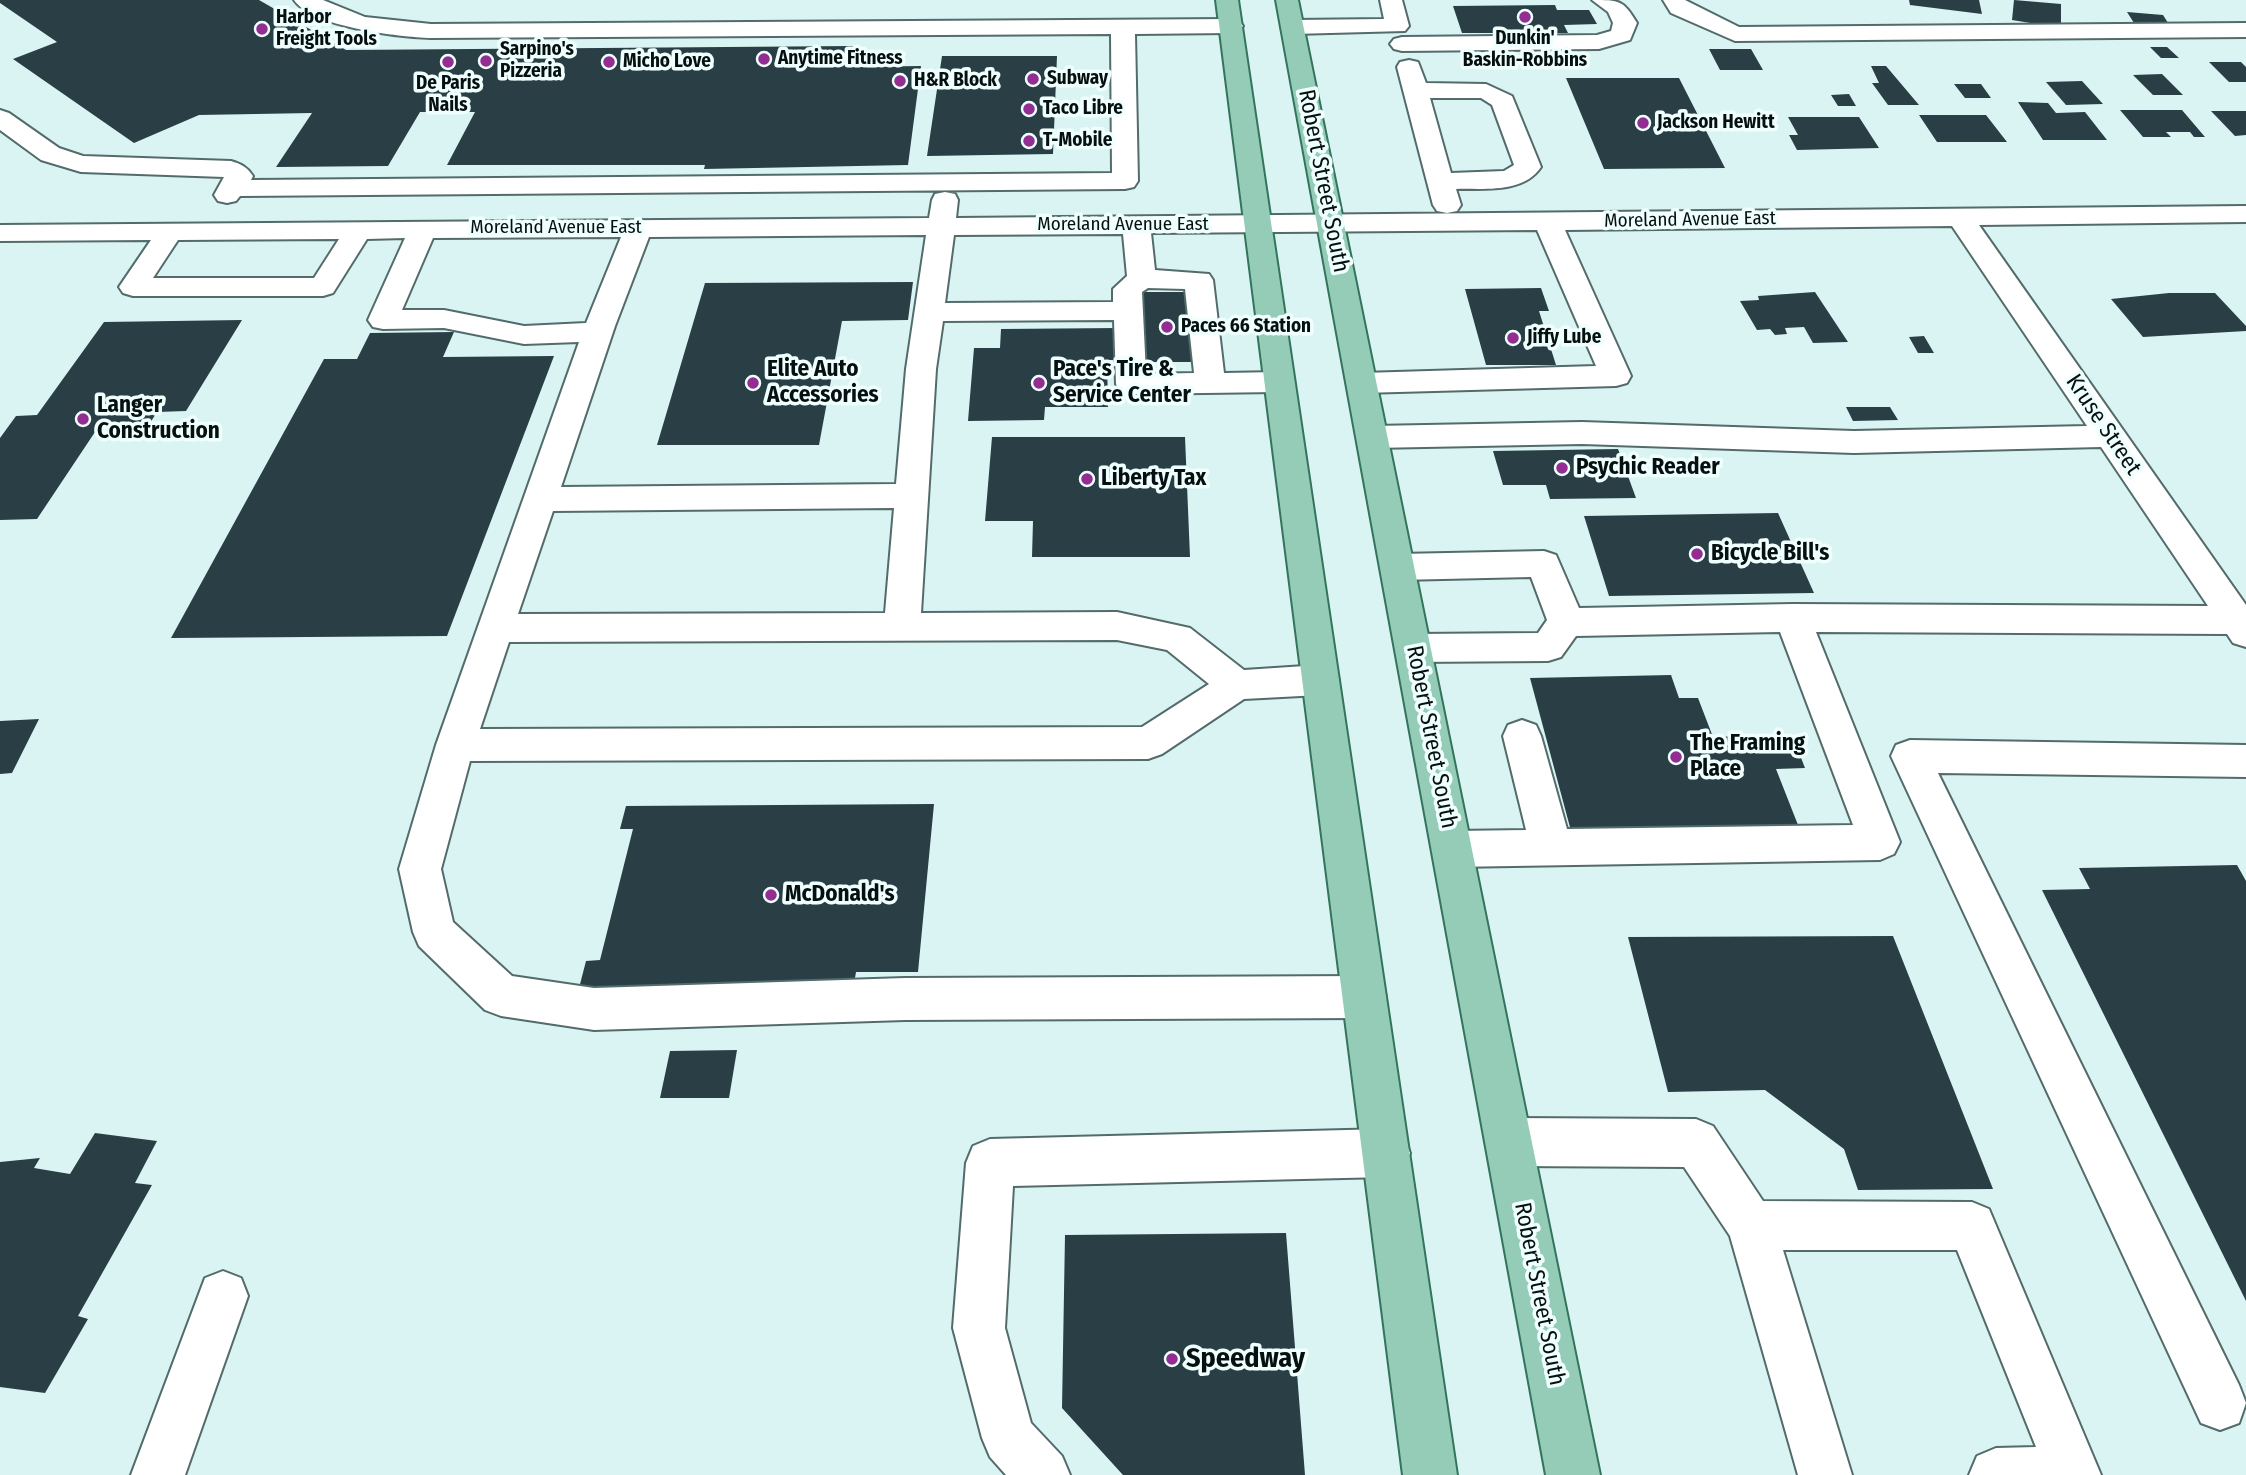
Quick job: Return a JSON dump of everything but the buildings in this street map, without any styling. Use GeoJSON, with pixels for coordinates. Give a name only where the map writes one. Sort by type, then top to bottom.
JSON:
{"type":"FeatureCollection","features":[{"type":"Feature","properties":{"kind":"main road"},"geometry":{"type":"LineString","coordinates":[[1227,0],[1430,1475]]}},
{"type":"Feature","properties":{"kind":"main road","name":"Robert Street South"},"geometry":{"type":"LineString","coordinates":[[1287,0],[1573,1475]]}},
{"type":"Feature","properties":{"kind":"street"},"geometry":{"type":"LineString","coordinates":[[305,0],[346,20],[398,31],[452,33],[1231,26]]}},
{"type":"Feature","properties":{"kind":"street"},"geometry":{"type":"LineString","coordinates":[[346,20],[360,0]]}},
{"type":"Feature","properties":{"kind":"street"},"geometry":{"type":"LineString","coordinates":[[1391,0],[1453,223]]}},
{"type":"Feature","properties":{"kind":"street"},"geometry":{"type":"LineString","coordinates":[[1293,27],[1399,35],[1599,42],[1622,36],[1625,23],[1617,8],[1603,0]]}},
{"type":"Feature","properties":{"kind":"street"},"geometry":{"type":"LineString","coordinates":[[1674,0],[1679,8],[1735,34],[2246,30]]}},
{"type":"Feature","properties":{"kind":"street"},"geometry":{"type":"LineString","coordinates":[[232,188],[1125,181],[1123,27]]}},
{"type":"Feature","properties":{"kind":"street"},"geometry":{"type":"LineString","coordinates":[[1415,90],[1486,91],[1503,101],[1528,167],[1510,179],[1441,181]]}},
{"type":"Feature","properties":{"kind":"street"},"geometry":{"type":"LineString","coordinates":[[0,118],[50,154],[81,164],[231,169],[240,176],[202,231]]}},
{"type":"Feature","properties":{"kind":"street"},"geometry":{"type":"LineString","coordinates":[[902,626],[921,369],[947,183]]}},
{"type":"Feature","properties":{"kind":"street","name":"Moreland Avenue East"},"geometry":{"type":"LineString","coordinates":[[4,238],[202,231],[1453,223],[2246,214]]}},
{"type":"Feature","properties":{"kind":"street","name":"Kruse Street"},"geometry":{"type":"LineString","coordinates":[[1960,216],[2241,627]]}},
{"type":"Feature","properties":{"kind":"street"},"geometry":{"type":"LineString","coordinates":[[1362,383],[1616,376],[1547,221]]}},
{"type":"Feature","properties":{"kind":"street"},"geometry":{"type":"LineString","coordinates":[[1136,225],[1142,279]]}},
{"type":"Feature","properties":{"kind":"street"},"geometry":{"type":"LineString","coordinates":[[639,228],[598,332],[455,745],[421,869],[434,932],[501,995],[594,1009],[905,999],[1364,997]]}},
{"type":"Feature","properties":{"kind":"street"},"geometry":{"type":"LineString","coordinates":[[423,229],[383,320],[444,319],[523,335],[598,332]]}},
{"type":"Feature","properties":{"kind":"street"},"geometry":{"type":"LineString","coordinates":[[170,232],[133,287],[323,288],[359,230]]}},
{"type":"Feature","properties":{"kind":"street"},"geometry":{"type":"LineString","coordinates":[[1210,383],[1199,280],[1142,279],[1127,289],[1131,384],[1210,383],[1278,382]]}},
{"type":"Feature","properties":{"kind":"street"},"geometry":{"type":"LineString","coordinates":[[929,312],[1128,312]]}},
{"type":"Feature","properties":{"kind":"street"},"geometry":{"type":"LineString","coordinates":[[1373,438],[1582,433],[1854,442],[2110,436]]}},
{"type":"Feature","properties":{"kind":"street"},"geometry":{"type":"LineString","coordinates":[[540,499],[912,496]]}},
{"type":"Feature","properties":{"kind":"street"},"geometry":{"type":"LineString","coordinates":[[1399,567],[1544,564],[1566,622]]}},
{"type":"Feature","properties":{"kind":"street"},"geometry":{"type":"LineString","coordinates":[[1566,622],[1793,618],[2241,627]]}},
{"type":"Feature","properties":{"kind":"street"},"geometry":{"type":"LineString","coordinates":[[1453,849],[1880,842],[1793,618]]}},
{"type":"Feature","properties":{"kind":"street"},"geometry":{"type":"LineString","coordinates":[[1414,649],[1548,648],[1566,622]]}},
{"type":"Feature","properties":{"kind":"street"},"geometry":{"type":"LineString","coordinates":[[495,628],[1117,626],[1177,638],[1237,685]]}},
{"type":"Feature","properties":{"kind":"street"},"geometry":{"type":"LineString","coordinates":[[455,745],[1148,743],[1237,685],[1320,680]]}},
{"type":"Feature","properties":{"kind":"street"},"geometry":{"type":"LineString","coordinates":[[1522,736],[1551,848]]}},
{"type":"Feature","properties":{"kind":"street"},"geometry":{"type":"LineString","coordinates":[[2221,1405],[1910,756],[2246,761]]}},
{"type":"Feature","properties":{"kind":"street"},"geometry":{"type":"LineString","coordinates":[[1510,1142],[1696,1143],[1751,1225],[1825,1475]]}},
{"type":"Feature","properties":{"kind":"street"},"geometry":{"type":"LineString","coordinates":[[1043,1475],[1009,1438],[979,1328],[990,1163],[1386,1153]]}},
{"type":"Feature","properties":{"kind":"street"},"geometry":{"type":"LineString","coordinates":[[1751,1225],[1972,1226],[2074,1475],[1996,1475]]}},
{"type":"Feature","properties":{"kind":"street"},"geometry":{"type":"LineString","coordinates":[[158,1475],[223,1296]]}},
{"type":"Feature","properties":{"kind":"place","name":"Dunkin' Baskin-Robbins"},"geometry":{"type":"Point","coordinates":[1525,17]}},
{"type":"Feature","properties":{"kind":"place","name":"Harbor Freight Tools"},"geometry":{"type":"Point","coordinates":[262,29]}},
{"type":"Feature","properties":{"kind":"place","name":"Anytime Fitness"},"geometry":{"type":"Point","coordinates":[764,59]}},
{"type":"Feature","properties":{"kind":"place","name":"Sarpino's Pizzeria"},"geometry":{"type":"Point","coordinates":[486,61]}},
{"type":"Feature","properties":{"kind":"place","name":"De Paris Nails"},"geometry":{"type":"Point","coordinates":[448,62]}},
{"type":"Feature","properties":{"kind":"place","name":"Micho Love"},"geometry":{"type":"Point","coordinates":[609,62]}},
{"type":"Feature","properties":{"kind":"place","name":"Subway"},"geometry":{"type":"Point","coordinates":[1033,79]}},
{"type":"Feature","properties":{"kind":"place","name":"H&R Block"},"geometry":{"type":"Point","coordinates":[900,81]}},
{"type":"Feature","properties":{"kind":"place","name":"Taco Libre"},"geometry":{"type":"Point","coordinates":[1029,109]}},
{"type":"Feature","properties":{"kind":"place","name":"Jackson Hewitt"},"geometry":{"type":"Point","coordinates":[1643,123]}},
{"type":"Feature","properties":{"kind":"place","name":"T-Mobile"},"geometry":{"type":"Point","coordinates":[1029,141]}},
{"type":"Feature","properties":{"kind":"place","name":"Paces 66 Station"},"geometry":{"type":"Point","coordinates":[1167,327]}},
{"type":"Feature","properties":{"kind":"place","name":"Jiffy Lube"},"geometry":{"type":"Point","coordinates":[1513,338]}},
{"type":"Feature","properties":{"kind":"place","name":"Elite Auto Accessories"},"geometry":{"type":"Point","coordinates":[753,383]}},
{"type":"Feature","properties":{"kind":"place","name":"Pace's Tire & Service Center"},"geometry":{"type":"Point","coordinates":[1039,383]}},
{"type":"Feature","properties":{"kind":"place","name":"Langer Construction"},"geometry":{"type":"Point","coordinates":[83,419]}},
{"type":"Feature","properties":{"kind":"place","name":"Psychic Reader"},"geometry":{"type":"Point","coordinates":[1562,468]}},
{"type":"Feature","properties":{"kind":"place","name":"Liberty Tax"},"geometry":{"type":"Point","coordinates":[1087,479]}},
{"type":"Feature","properties":{"kind":"place","name":"Bicycle Bill's"},"geometry":{"type":"Point","coordinates":[1697,554]}},
{"type":"Feature","properties":{"kind":"place","name":"The Framing Place"},"geometry":{"type":"Point","coordinates":[1676,757]}},
{"type":"Feature","properties":{"kind":"place","name":"McDonald's"},"geometry":{"type":"Point","coordinates":[771,895]}},
{"type":"Feature","properties":{"kind":"place","name":"Speedway"},"geometry":{"type":"Point","coordinates":[1172,1359]}}]}
